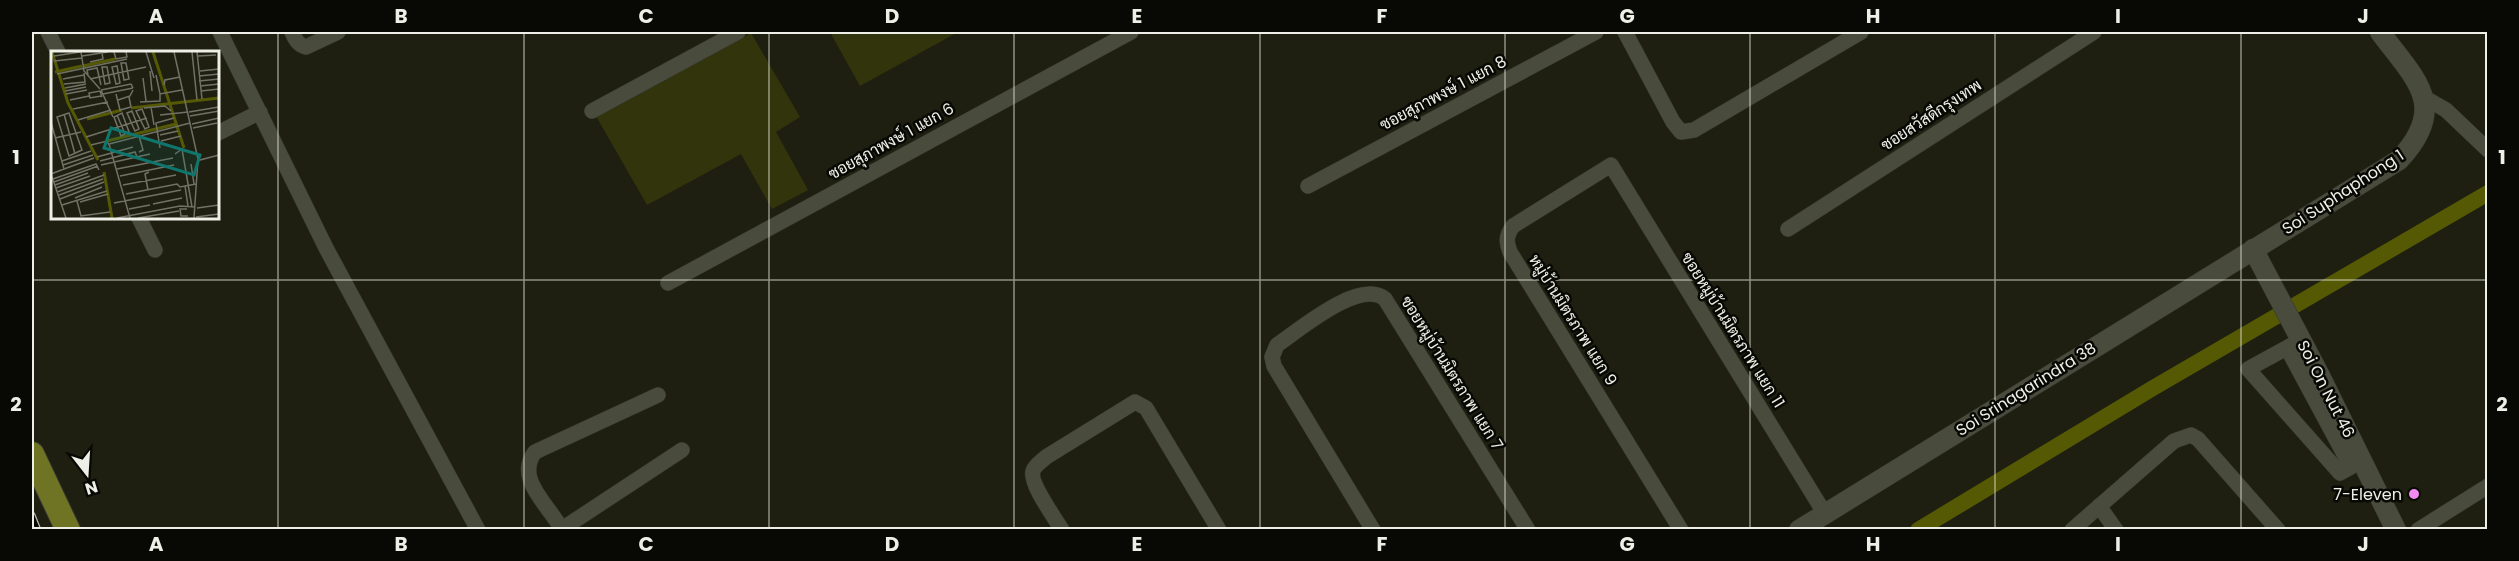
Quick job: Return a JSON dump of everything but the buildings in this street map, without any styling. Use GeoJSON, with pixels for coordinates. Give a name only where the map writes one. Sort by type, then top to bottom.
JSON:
{"type":"FeatureCollection","features":[{"type":"Feature","properties":{"kind":"main road"},"geometry":{"type":"LineString","coordinates":[[32,454],[68,530]]}},
{"type":"Feature","properties":{"kind":"street"},"geometry":{"type":"LineString","coordinates":[[48,32],[58,51]]}},
{"type":"Feature","properties":{"kind":"street"},"geometry":{"type":"LineString","coordinates":[[220,32],[326,248],[478,530]]}},
{"type":"Feature","properties":{"kind":"street"},"geometry":{"type":"LineString","coordinates":[[292,32],[296,40],[306,46],[338,32]]}},
{"type":"Feature","properties":{"kind":"street"},"geometry":{"type":"LineString","coordinates":[[592,111],[738,32]]}},
{"type":"Feature","properties":{"kind":"street","name":"ซอยสุภาพงษ์ 1 แยก 6"},"geometry":{"type":"LineString","coordinates":[[668,283],[1131,32]]}},
{"type":"Feature","properties":{"kind":"street","name":"ซอยสุภาพงษ์ 1 แยก 8"},"geometry":{"type":"LineString","coordinates":[[1308,186],[1596,32]]}},
{"type":"Feature","properties":{"kind":"street"},"geometry":{"type":"LineString","coordinates":[[1626,32],[1672,122],[1681,132],[1694,130],[1861,32]]}},
{"type":"Feature","properties":{"kind":"street","name":"ซอยสวัสดีกรุงเทพ"},"geometry":{"type":"LineString","coordinates":[[1788,229],[2094,32]]}},
{"type":"Feature","properties":{"kind":"street"},"geometry":{"type":"LineString","coordinates":[[2379,32],[2417,83],[2425,98],[2446,110],[2487,150]]}},
{"type":"Feature","properties":{"kind":"street","name":"Soi Suphaphong 1"},"geometry":{"type":"LineString","coordinates":[[2253,249],[2399,160],[2417,139],[2424,124],[2425,98]]}},
{"type":"Feature","properties":{"kind":"street"},"geometry":{"type":"LineString","coordinates":[[219,132],[260,112]]}},
{"type":"Feature","properties":{"kind":"street","name":"ซอยหมู่บ้านมิตรภาพ แยก 11"},"geometry":{"type":"LineString","coordinates":[[1611,165],[1825,514]]}},
{"type":"Feature","properties":{"kind":"street","name":"หมู่บ้านมิตรภาพ แยก 9"},"geometry":{"type":"LineString","coordinates":[[1611,165],[1513,226],[1507,233],[1506,240],[1510,252],[1681,530]]}},
{"type":"Feature","properties":{"kind":"street"},"geometry":{"type":"LineString","coordinates":[[140,219],[155,250]]}},
{"type":"Feature","properties":{"kind":"street","name":"Soi On Nut 46"},"geometry":{"type":"LineString","coordinates":[[2253,249],[2282,304],[2294,338],[2396,530]]}},
{"type":"Feature","properties":{"kind":"street","name":"Soi Srinagarindra 38"},"geometry":{"type":"LineString","coordinates":[[1799,530],[2253,249]]}},
{"type":"Feature","properties":{"kind":"street","name":"ซอยหมู่บ้านมิตรภาพ แยก 7"},"geometry":{"type":"LineString","coordinates":[[1373,530],[1273,361],[1273,352],[1277,345],[1341,302],[1361,294],[1379,294],[1385,299],[1528,530]]}},
{"type":"Feature","properties":{"kind":"street"},"geometry":{"type":"LineString","coordinates":[[2294,338],[2351,467],[2340,473],[2248,369],[2294,338]]}},
{"type":"Feature","properties":{"kind":"street"},"geometry":{"type":"LineString","coordinates":[[658,395],[535,452],[528,461],[527,474],[562,529],[682,450]]}},
{"type":"Feature","properties":{"kind":"street"},"geometry":{"type":"LineString","coordinates":[[1062,530],[1035,485],[1032,473],[1035,467],[1046,457],[1135,402],[1141,404],[1219,530]]}},
{"type":"Feature","properties":{"kind":"street"},"geometry":{"type":"LineString","coordinates":[[2072,530],[2175,441],[2192,435],[2278,530]]}},
{"type":"Feature","properties":{"kind":"street"},"geometry":{"type":"LineString","coordinates":[[2418,530],[2487,486]]}},
{"type":"Feature","properties":{"kind":"street"},"geometry":{"type":"LineString","coordinates":[[2099,506],[2116,530]]}},
{"type":"Feature","properties":{"kind":"green space"},"geometry":{"type":"Polygon","coordinates":[[[830,32],[958,32],[860,86],[830,32]]]}},
{"type":"Feature","properties":{"kind":"green space"},"geometry":{"type":"Polygon","coordinates":[[[751,33],[800,117],[776,132],[808,190],[772,209],[741,154],[647,205],[596,116],[751,33]]]}},
{"type":"Feature","properties":{"kind":"waterway"},"geometry":{"type":"LineString","coordinates":[[1918,530],[2153,388],[2488,193]]}},
{"type":"Feature","properties":{"kind":"railway"},"geometry":{"type":"LineString","coordinates":[[32,515],[38,530]]}},
{"type":"Feature","properties":{"kind":"place","name":"7-Eleven"},"geometry":{"type":"Point","coordinates":[2414,494]}}]}
